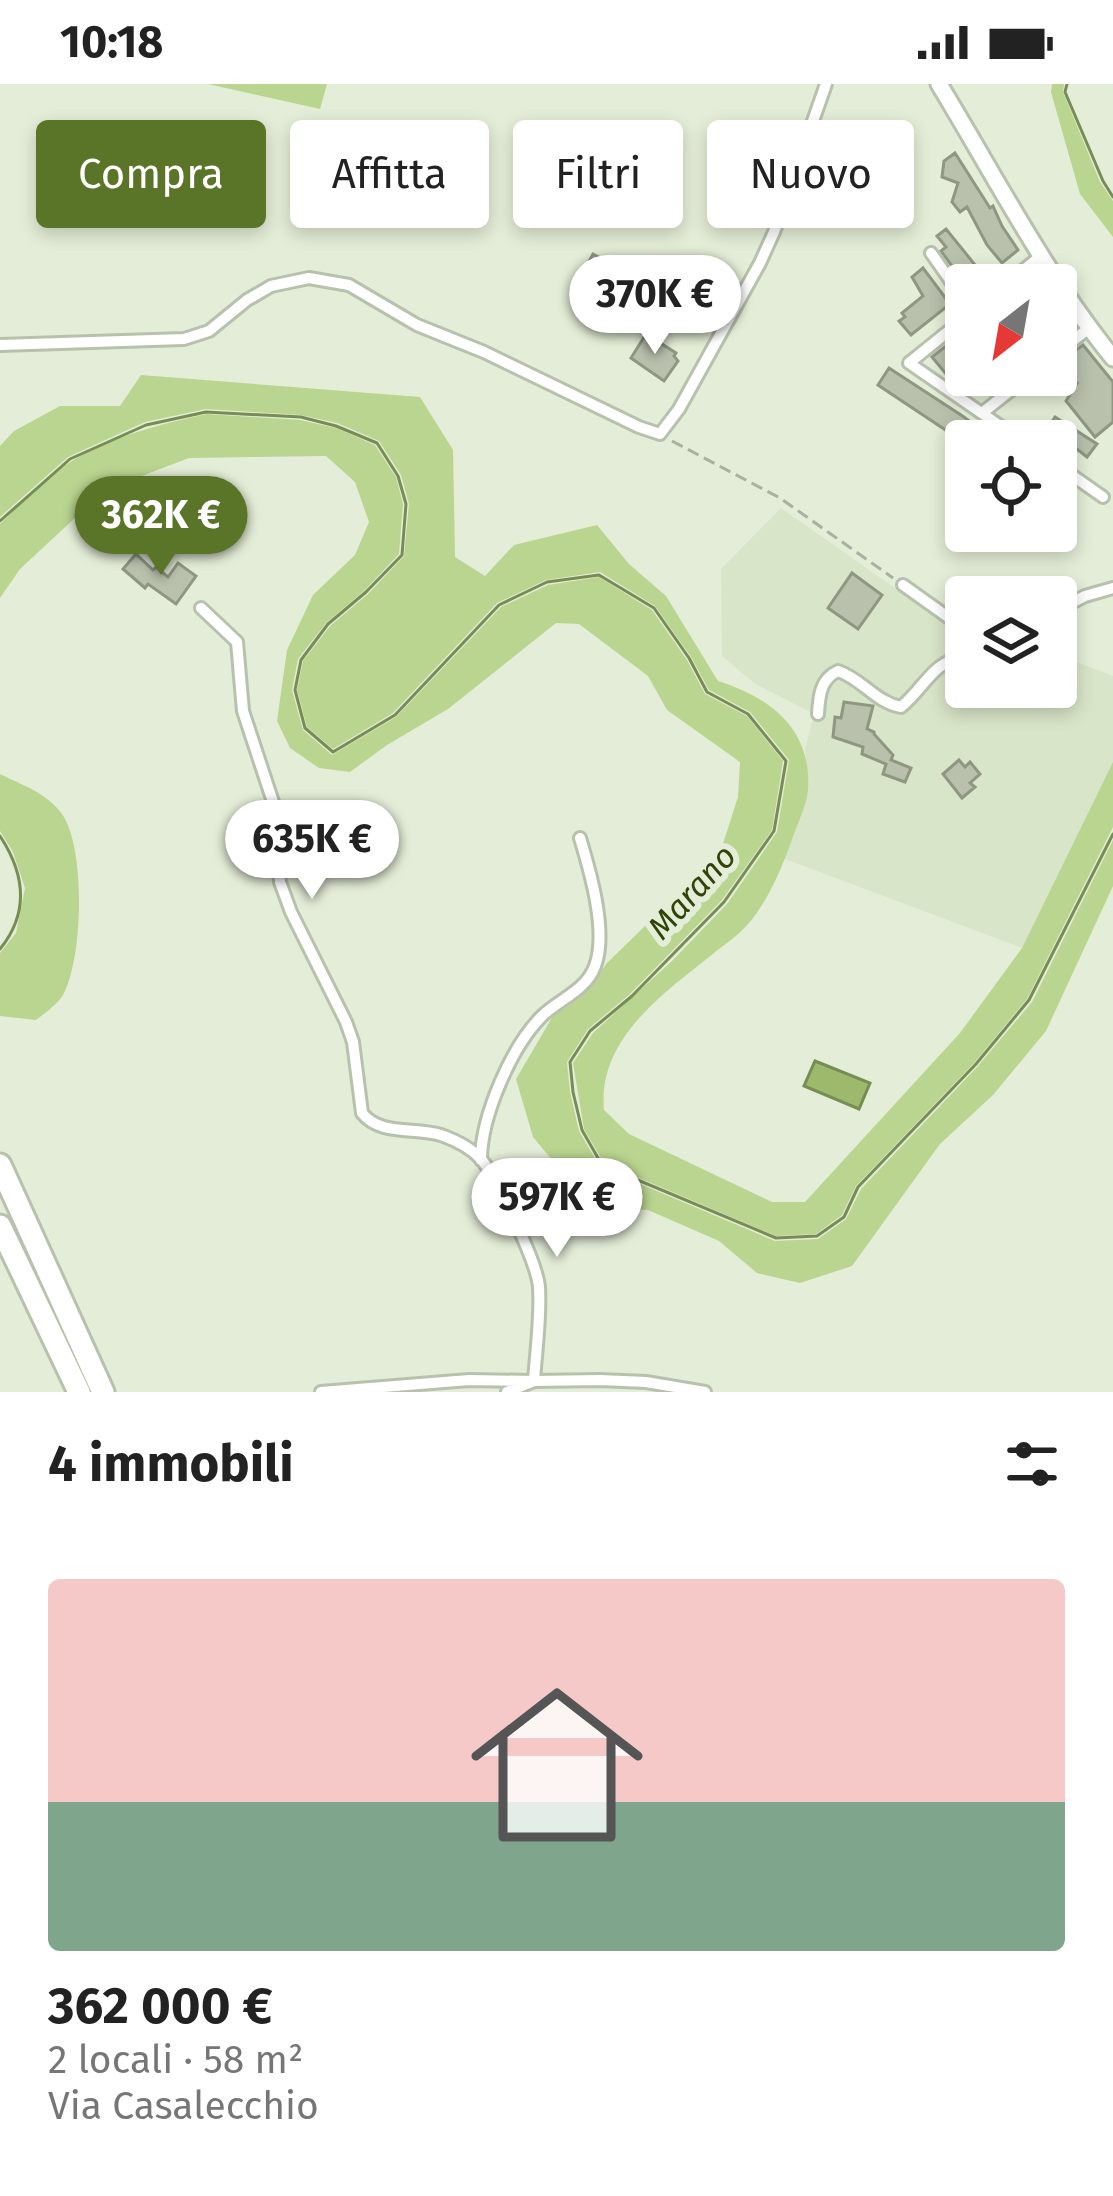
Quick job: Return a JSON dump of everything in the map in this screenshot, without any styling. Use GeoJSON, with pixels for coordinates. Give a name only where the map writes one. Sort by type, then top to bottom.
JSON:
{"type":"FeatureCollection","features":[{"type":"Feature","properties":{"kind":"highway"},"geometry":{"type":"LineString","coordinates":[[0,1165],[103,1392]]}},
{"type":"Feature","properties":{"kind":"highway"},"geometry":{"type":"LineString","coordinates":[[0,1226],[79,1392]]}},
{"type":"Feature","properties":{"kind":"main road"},"geometry":{"type":"LineString","coordinates":[[939,84],[1042,255],[1113,358]]}},
{"type":"Feature","properties":{"kind":"street"},"geometry":{"type":"LineString","coordinates":[[0,345],[184,339],[208,332],[272,286],[309,278],[349,285],[417,326],[660,434],[679,409],[767,248],[826,84]]}},
{"type":"Feature","properties":{"kind":"street"},"geometry":{"type":"LineString","coordinates":[[932,253],[945,272]]}},
{"type":"Feature","properties":{"kind":"street"},"geometry":{"type":"LineString","coordinates":[[1031,264],[1042,255]]}},
{"type":"Feature","properties":{"kind":"street"},"geometry":{"type":"LineString","coordinates":[[1077,337],[1089,328]]}},
{"type":"Feature","properties":{"kind":"street"},"geometry":{"type":"LineString","coordinates":[[945,334],[909,363],[945,388]]}},
{"type":"Feature","properties":{"kind":"street"},"geometry":{"type":"LineString","coordinates":[[957,396],[992,420]]}},
{"type":"Feature","properties":{"kind":"street"},"geometry":{"type":"LineString","coordinates":[[982,413],[1003,396]]}},
{"type":"Feature","properties":{"kind":"street"},"geometry":{"type":"LineString","coordinates":[[1077,479],[1103,497]]}},
{"type":"Feature","properties":{"kind":"street"},"geometry":{"type":"LineString","coordinates":[[903,585],[945,615]]}},
{"type":"Feature","properties":{"kind":"street"},"geometry":{"type":"LineString","coordinates":[[1077,600],[1113,588]]}},
{"type":"Feature","properties":{"kind":"street"},"geometry":{"type":"LineString","coordinates":[[200,608],[237,642],[243,711],[273,802],[280,882],[346,1022],[362,1113],[385,1128],[445,1136],[481,1160],[528,1250],[538,1282],[534,1382]]}},
{"type":"Feature","properties":{"kind":"street"},"geometry":{"type":"LineString","coordinates":[[818,714],[830,674],[849,675],[878,699],[901,707],[945,661]]}},
{"type":"Feature","properties":{"kind":"street"},"geometry":{"type":"LineString","coordinates":[[481,1160],[485,1120],[506,1070],[541,1017],[584,984],[595,968],[599,928],[580,838]]}},
{"type":"Feature","properties":{"kind":"street"},"geometry":{"type":"LineString","coordinates":[[321,1392],[469,1380],[646,1382],[705,1392]]}},
{"type":"Feature","properties":{"kind":"street"},"geometry":{"type":"LineString","coordinates":[[507,1392],[534,1382]]}},
{"type":"Feature","properties":{"kind":"path"},"geometry":{"type":"LineString","coordinates":[[660,434],[780,498],[903,585]]}},
{"type":"Feature","properties":{"kind":"shaded area"},"geometry":{"type":"Polygon","coordinates":[[[208,84],[327,84],[320,109],[208,84]]]}},
{"type":"Feature","properties":{"kind":"shaded area"},"geometry":{"type":"Polygon","coordinates":[[[1052,84],[1064,84],[1063,92],[1100,182],[1113,201],[1113,237],[1080,194],[1052,84]]]}},
{"type":"Feature","properties":{"kind":"shaded area"},"geometry":{"type":"Polygon","coordinates":[[[141,375],[420,397],[453,450],[455,557],[485,576],[514,545],[597,525],[629,564],[666,596],[718,681],[771,707],[795,733],[807,768],[807,795],[770,892],[741,931],[638,1020],[611,1061],[605,1085],[604,1110],[629,1134],[772,1202],[805,1202],[960,1033],[1022,948],[1113,762],[1113,827],[1027,999],[974,1063],[856,1186],[842,1215],[816,1234],[776,1236],[604,1163],[584,1129],[573,1063],[593,1033],[727,904],[777,832],[789,760],[750,712],[709,690],[655,606],[600,572],[546,580],[497,603],[393,713],[333,749],[307,727],[297,690],[303,661],[330,626],[404,556],[409,504],[401,475],[379,441],[337,423],[301,415],[206,409],[145,422],[68,457],[0,517],[0,446],[14,431],[60,406],[120,406],[141,375]]]}},
{"type":"Feature","properties":{"kind":"shaded area"},"geometry":{"type":"Polygon","coordinates":[[[207,414],[300,420],[336,428],[375,445],[396,477],[403,504],[399,554],[326,623],[298,659],[292,690],[303,730],[332,755],[396,717],[501,607],[548,585],[599,577],[652,610],[705,694],[747,716],[783,761],[772,830],[722,900],[630,994],[588,1029],[567,1062],[579,1131],[600,1167],[775,1241],[818,1239],[846,1219],[861,1189],[1032,1002],[1113,840],[1113,886],[1046,1031],[993,1095],[940,1144],[852,1266],[800,1283],[757,1273],[719,1241],[648,1210],[616,1208],[563,1173],[533,1137],[516,1079],[553,1016],[581,997],[607,963],[720,853],[738,797],[740,762],[667,710],[648,676],[579,624],[556,623],[448,709],[350,772],[319,768],[290,748],[277,721],[287,650],[313,595],[355,555],[369,522],[355,482],[326,456],[189,458],[118,485],[20,569],[0,598],[0,524],[44,482],[104,445],[207,414]]]}},
{"type":"Feature","properties":{"kind":"shaded area"},"geometry":{"type":"Polygon","coordinates":[[[781,508],[945,623],[945,656],[900,702],[838,666],[818,683],[815,714],[824,714],[828,687],[838,677],[875,703],[902,713],[945,668],[945,708],[1077,708],[1077,662],[1113,676],[1113,762],[1022,948],[785,859],[808,793],[805,749],[814,714],[754,683],[722,656],[721,569],[781,508]]]}},
{"type":"Feature","properties":{"kind":"shaded area"},"geometry":{"type":"Polygon","coordinates":[[[0,774],[56,807],[70,830],[75,852],[78,931],[70,978],[61,998],[36,1020],[0,1016],[0,953],[16,933],[25,888],[0,831],[0,774]]]}},
{"type":"Feature","properties":{"kind":"shaded area"},"geometry":{"type":"Polygon","coordinates":[[[815,1061],[870,1083],[859,1109],[804,1086],[815,1061]]]}},
{"type":"Feature","properties":{"kind":"building"},"geometry":{"type":"Polygon","coordinates":[[[955,153],[1018,250],[1002,263],[967,207],[960,212],[952,202],[958,183],[942,177],[944,161],[955,153]]]}},
{"type":"Feature","properties":{"kind":"building"},"geometry":{"type":"Polygon","coordinates":[[[946,229],[974,264],[951,264],[937,236],[946,229]]]}},
{"type":"Feature","properties":{"kind":"building"},"geometry":{"type":"Polygon","coordinates":[[[593,254],[625,272],[615,291],[583,273],[593,254]]]}},
{"type":"Feature","properties":{"kind":"building"},"geometry":{"type":"Polygon","coordinates":[[[923,268],[945,297],[945,308],[911,335],[899,321],[923,296],[912,277],[923,268]]]}},
{"type":"Feature","properties":{"kind":"building"},"geometry":{"type":"Polygon","coordinates":[[[646,334],[676,353],[678,361],[664,381],[631,358],[646,334]]]}},
{"type":"Feature","properties":{"kind":"building"},"geometry":{"type":"Polygon","coordinates":[[[1083,345],[1113,382],[1113,422],[1095,437],[1066,401],[1077,396],[1077,349],[1083,345]]]}},
{"type":"Feature","properties":{"kind":"building"},"geometry":{"type":"Polygon","coordinates":[[[945,347],[945,373],[932,357],[945,347]]]}},
{"type":"Feature","properties":{"kind":"building"},"geometry":{"type":"Polygon","coordinates":[[[889,368],[968,420],[945,420],[945,430],[878,385],[889,368]]]}},
{"type":"Feature","properties":{"kind":"building"},"geometry":{"type":"Polygon","coordinates":[[[1077,431],[1097,444],[1087,457],[1077,449],[1077,431]]]}},
{"type":"Feature","properties":{"kind":"building"},"geometry":{"type":"Polygon","coordinates":[[[136,554],[168,577],[178,563],[196,576],[176,604],[148,584],[145,588],[123,569],[136,554]]]}},
{"type":"Feature","properties":{"kind":"building"},"geometry":{"type":"Polygon","coordinates":[[[852,573],[882,595],[858,629],[828,608],[852,573]]]}},
{"type":"Feature","properties":{"kind":"building"},"geometry":{"type":"Polygon","coordinates":[[[844,702],[873,706],[867,729],[893,755],[891,760],[911,768],[905,782],[883,774],[886,764],[862,754],[863,747],[833,737],[835,717],[841,718],[844,702]]]}},
{"type":"Feature","properties":{"kind":"building"},"geometry":{"type":"Polygon","coordinates":[[[959,760],[965,767],[970,762],[980,774],[970,783],[975,787],[962,798],[943,774],[959,760]]]}},
{"type":"Feature","properties":{"kind":"waterway"},"geometry":{"type":"LineString","coordinates":[[1067,84],[1065,92],[1113,197]]}},
{"type":"Feature","properties":{"kind":"waterway","name":"Marano"},"geometry":{"type":"LineString","coordinates":[[0,521],[70,459],[146,425],[206,412],[301,417],[377,443],[398,476],[406,504],[402,555],[328,624],[301,660],[295,690],[305,728],[333,752],[395,715],[499,605],[547,582],[599,575],[654,608],[707,692],[748,714],[786,761],[774,831],[724,902],[632,996],[590,1031],[570,1062],[573,1092],[582,1130],[602,1165],[776,1238],[817,1236],[844,1217],[858,1187],[976,1064],[1029,1000],[1113,834]]}},
{"type":"Feature","properties":{"kind":"waterway","name":"Marano"},"geometry":{"type":"LineString","coordinates":[[0,836],[15,864],[21,893],[16,921],[0,949]]}}]}
